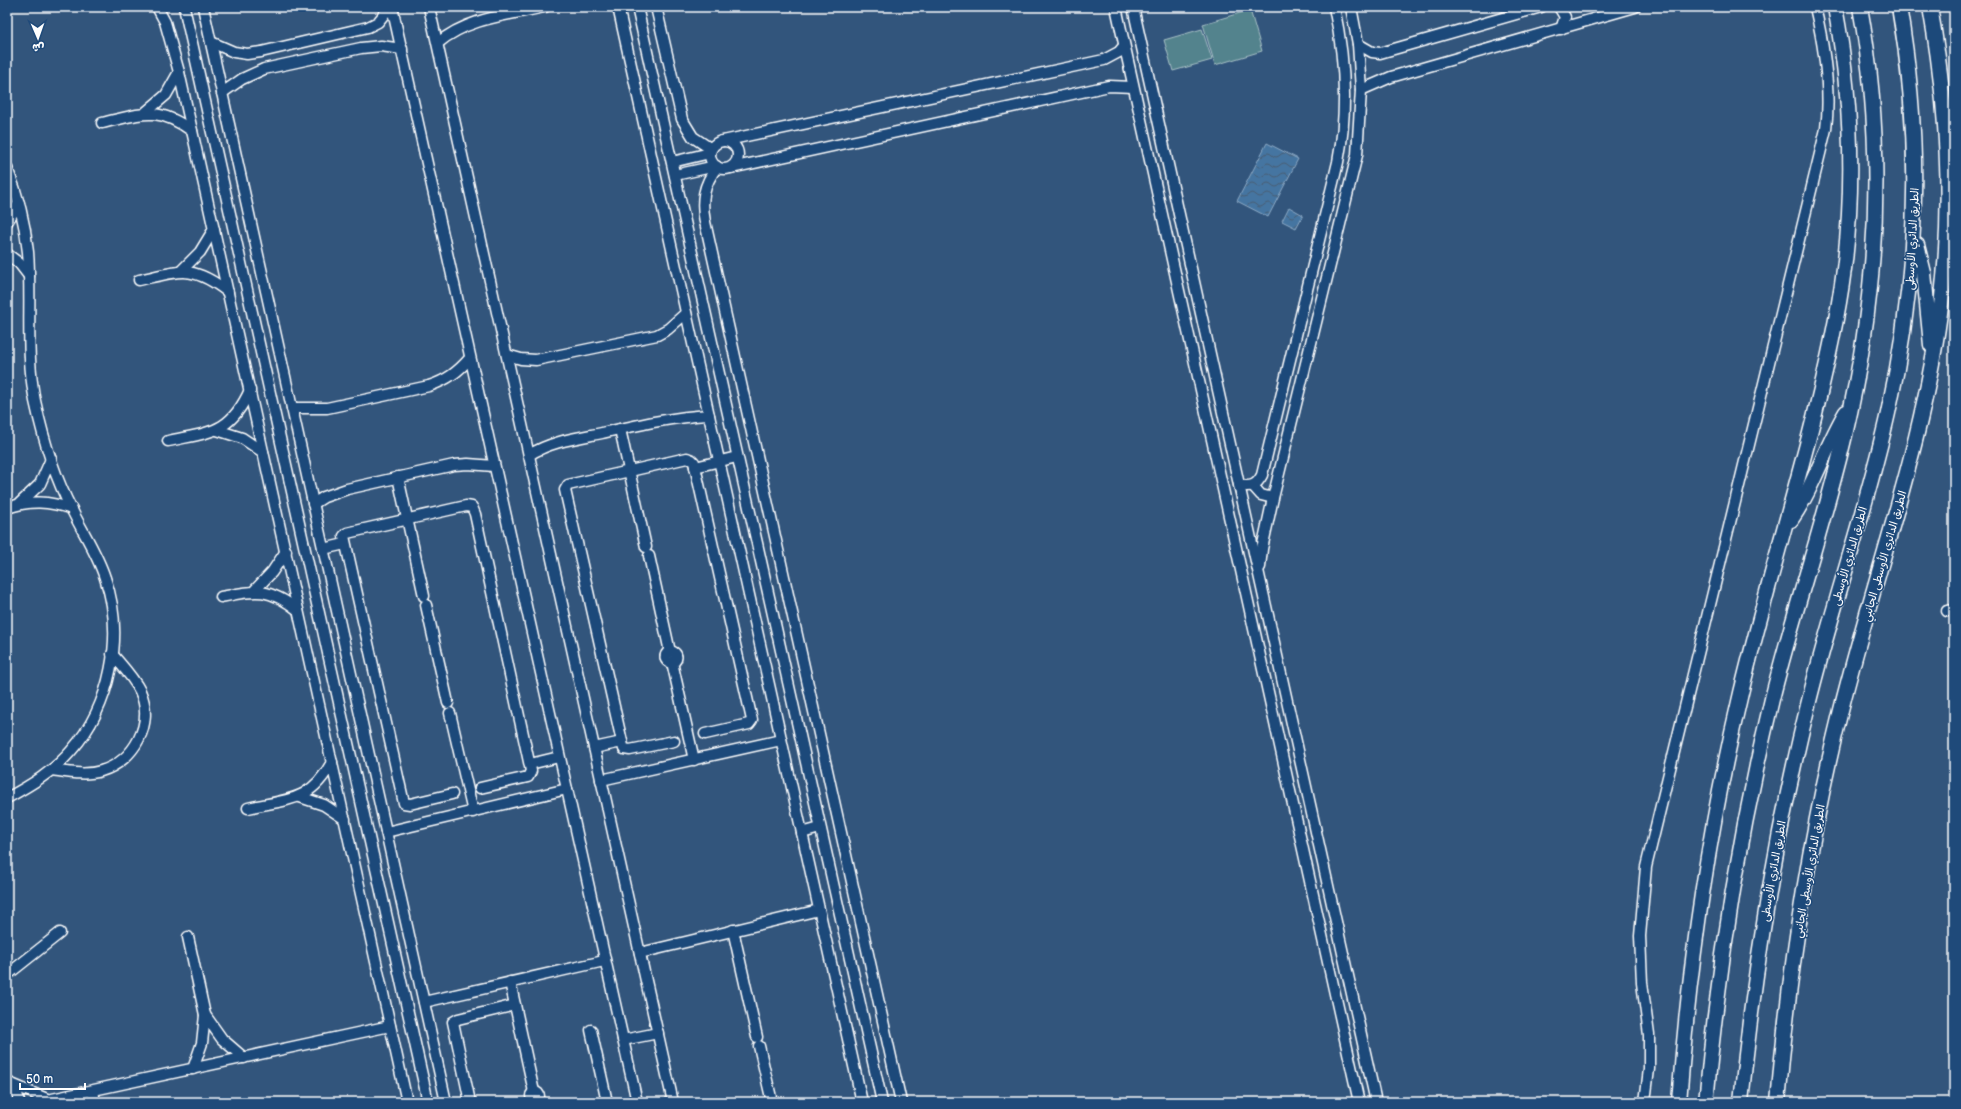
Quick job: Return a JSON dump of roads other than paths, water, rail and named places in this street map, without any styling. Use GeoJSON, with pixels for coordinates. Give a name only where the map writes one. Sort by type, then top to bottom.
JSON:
{"type":"FeatureCollection","features":[{"type":"Feature","properties":{"kind":"highway"},"geometry":{"type":"LineString","coordinates":[[1679,1102],[1685,1025],[1695,941],[1715,816],[1741,692],[1827,364],[1840,300],[1846,255],[1850,203],[1850,138],[1845,73],[1835,7]]}},
{"type":"Feature","properties":{"kind":"highway"},"geometry":{"type":"LineString","coordinates":[[1706,1102],[1713,1028],[1725,938],[1754,779],[1783,656],[1837,469],[1852,402],[1869,303],[1876,203],[1873,104],[1860,7]]}},
{"type":"Feature","properties":{"kind":"highway","name":"الطريق الدائري الأوسطى"},"geometry":{"type":"LineString","coordinates":[[1742,1102],[1757,969],[1781,826],[1818,664],[1889,410],[1907,307],[1914,238],[1914,135],[1908,66],[1899,7]]}},
{"type":"Feature","properties":{"kind":"highway","name":"الطريق الدائري الأوسطى الجانبي"},"geometry":{"type":"LineString","coordinates":[[1778,1102],[1794,952],[1823,791],[1851,672],[1912,455],[1933,355],[1945,269],[1947,190],[1942,98],[1930,7]]}},
{"type":"Feature","properties":{"kind":"highway"},"geometry":{"type":"LineString","coordinates":[[1914,238],[1923,269],[1927,315],[1933,355]]}},
{"type":"Feature","properties":{"kind":"highway"},"geometry":{"type":"LineString","coordinates":[[1785,528],[1808,492],[1835,432],[1852,402]]}},
{"type":"Feature","properties":{"kind":"street"},"geometry":{"type":"LineString","coordinates":[[157,7],[165,22],[179,72],[407,1102]]}},
{"type":"Feature","properties":{"kind":"street"},"geometry":{"type":"LineString","coordinates":[[184,7],[428,1102]]}},
{"type":"Feature","properties":{"kind":"street"},"geometry":{"type":"LineString","coordinates":[[203,7],[446,1102]]}},
{"type":"Feature","properties":{"kind":"street"},"geometry":{"type":"LineString","coordinates":[[210,42],[234,52],[261,52],[368,28],[378,22],[391,7]]}},
{"type":"Feature","properties":{"kind":"street"},"geometry":{"type":"LineString","coordinates":[[391,7],[402,48],[636,1102]]}},
{"type":"Feature","properties":{"kind":"street"},"geometry":{"type":"LineString","coordinates":[[430,7],[673,1102]]}},
{"type":"Feature","properties":{"kind":"street"},"geometry":{"type":"LineString","coordinates":[[438,43],[447,36],[468,25],[545,7]]}},
{"type":"Feature","properties":{"kind":"street"},"geometry":{"type":"LineString","coordinates":[[618,7],[862,1102]]}},
{"type":"Feature","properties":{"kind":"street"},"geometry":{"type":"LineString","coordinates":[[637,7],[882,1102]]}},
{"type":"Feature","properties":{"kind":"street"},"geometry":{"type":"LineString","coordinates":[[656,7],[682,119],[693,137],[711,151]]}},
{"type":"Feature","properties":{"kind":"street"},"geometry":{"type":"LineString","coordinates":[[1116,7],[1359,1102]]}},
{"type":"Feature","properties":{"kind":"street"},"geometry":{"type":"LineString","coordinates":[[1133,7],[1376,1102]]}},
{"type":"Feature","properties":{"kind":"street"},"geometry":{"type":"LineString","coordinates":[[1240,485],[1246,487],[1253,486],[1259,481],[1262,475],[1340,151],[1344,109],[1344,68],[1334,7]]}},
{"type":"Feature","properties":{"kind":"street"},"geometry":{"type":"LineString","coordinates":[[1260,578],[1262,549],[1273,498],[1355,165],[1360,132],[1361,90],[1358,44],[1351,7]]}},
{"type":"Feature","properties":{"kind":"street"},"geometry":{"type":"LineString","coordinates":[[1358,44],[1372,52],[1380,53],[1541,7]]}},
{"type":"Feature","properties":{"kind":"street"},"geometry":{"type":"LineString","coordinates":[[1559,7],[1564,17],[1561,28]]}},
{"type":"Feature","properties":{"kind":"street"},"geometry":{"type":"LineString","coordinates":[[1361,90],[1391,77],[1561,28],[1609,10],[1635,7]]}},
{"type":"Feature","properties":{"kind":"street"},"geometry":{"type":"LineString","coordinates":[[1645,1102],[1650,1046],[1642,983],[1640,936],[1646,867],[1825,135],[1828,103],[1820,33],[1815,7]]}},
{"type":"Feature","properties":{"kind":"street"},"geometry":{"type":"LineString","coordinates":[[222,93],[242,79],[264,69],[361,48],[382,46],[402,48]]}},
{"type":"Feature","properties":{"kind":"street"},"geometry":{"type":"LineString","coordinates":[[716,167],[710,158],[711,151],[714,145],[723,141],[1104,60],[1115,54],[1124,46]]}},
{"type":"Feature","properties":{"kind":"street"},"geometry":{"type":"LineString","coordinates":[[102,123],[146,112],[166,95],[179,72]]}},
{"type":"Feature","properties":{"kind":"street"},"geometry":{"type":"LineString","coordinates":[[675,175],[716,167],[721,169],[731,168],[1109,86],[1133,87]]}},
{"type":"Feature","properties":{"kind":"street"},"geometry":{"type":"LineString","coordinates":[[146,112],[171,118],[192,131]]}},
{"type":"Feature","properties":{"kind":"street"},"geometry":{"type":"LineString","coordinates":[[212,131],[220,136],[228,132],[230,127]]}},
{"type":"Feature","properties":{"kind":"street"},"geometry":{"type":"LineString","coordinates":[[723,141],[732,143],[738,151],[737,161],[731,168]]}},
{"type":"Feature","properties":{"kind":"street"},"geometry":{"type":"LineString","coordinates":[[672,162],[711,151]]}},
{"type":"Feature","properties":{"kind":"street"},"geometry":{"type":"LineString","coordinates":[[221,171],[226,164],[235,164],[238,167]]}},
{"type":"Feature","properties":{"kind":"street"},"geometry":{"type":"LineString","coordinates":[[716,167],[707,182],[702,199],[704,222],[901,1102]]}},
{"type":"Feature","properties":{"kind":"street"},"geometry":{"type":"LineString","coordinates":[[7,168],[19,203],[28,251],[28,333],[30,370],[35,400],[51,460],[72,509],[97,557],[106,580],[111,604],[113,629],[112,654],[108,681],[93,718],[71,752],[52,770],[34,783],[7,798]]}},
{"type":"Feature","properties":{"kind":"street"},"geometry":{"type":"LineString","coordinates":[[7,222],[19,203]]}},
{"type":"Feature","properties":{"kind":"street"},"geometry":{"type":"LineString","coordinates":[[181,271],[200,252],[214,229]]}},
{"type":"Feature","properties":{"kind":"street"},"geometry":{"type":"LineString","coordinates":[[1167,240],[1184,237]]}},
{"type":"Feature","properties":{"kind":"street"},"geometry":{"type":"LineString","coordinates":[[7,254],[19,263],[29,276]]}},
{"type":"Feature","properties":{"kind":"street"},"geometry":{"type":"LineString","coordinates":[[140,280],[181,271],[206,278],[228,292]]}},
{"type":"Feature","properties":{"kind":"street"},"geometry":{"type":"LineString","coordinates":[[507,355],[536,360],[645,339],[668,330],[686,313]]}},
{"type":"Feature","properties":{"kind":"street"},"geometry":{"type":"LineString","coordinates":[[292,408],[327,408],[430,386],[442,382],[452,376],[470,358]]}},
{"type":"Feature","properties":{"kind":"street"},"geometry":{"type":"LineString","coordinates":[[168,441],[217,430],[237,413],[250,390]]}},
{"type":"Feature","properties":{"kind":"street"},"geometry":{"type":"LineString","coordinates":[[529,455],[549,445],[620,429],[679,418],[709,415]]}},
{"type":"Feature","properties":{"kind":"street"},"geometry":{"type":"LineString","coordinates":[[620,429],[670,652],[667,653],[666,658],[667,661],[672,662],[694,760]]}},
{"type":"Feature","properties":{"kind":"street"},"geometry":{"type":"LineString","coordinates":[[217,430],[242,438],[263,452]]}},
{"type":"Feature","properties":{"kind":"street"},"geometry":{"type":"LineString","coordinates":[[696,467],[737,457]]}},
{"type":"Feature","properties":{"kind":"street"},"geometry":{"type":"LineString","coordinates":[[674,741],[627,750],[624,749],[565,488],[568,485],[686,458],[692,460],[696,467],[752,720],[749,724],[705,734]]}},
{"type":"Feature","properties":{"kind":"street"},"geometry":{"type":"LineString","coordinates":[[20,503],[40,484],[51,460]]}},
{"type":"Feature","properties":{"kind":"street"},"geometry":{"type":"LineString","coordinates":[[313,504],[335,492],[454,465],[468,464],[494,466]]}},
{"type":"Feature","properties":{"kind":"street"},"geometry":{"type":"LineString","coordinates":[[398,478],[472,812]]}},
{"type":"Feature","properties":{"kind":"street"},"geometry":{"type":"LineString","coordinates":[[1253,486],[1261,495],[1273,498]]}},
{"type":"Feature","properties":{"kind":"street"},"geometry":{"type":"LineString","coordinates":[[7,508],[20,503],[46,502],[72,509]]}},
{"type":"Feature","properties":{"kind":"street"},"geometry":{"type":"LineString","coordinates":[[452,794],[410,804],[404,802],[402,799],[344,536],[347,533],[466,506],[472,507],[473,510],[531,773],[528,777],[480,788]]}},
{"type":"Feature","properties":{"kind":"street"},"geometry":{"type":"LineString","coordinates":[[323,549],[346,544]]}},
{"type":"Feature","properties":{"kind":"street"},"geometry":{"type":"LineString","coordinates":[[255,590],[272,572],[286,551]]}},
{"type":"Feature","properties":{"kind":"street"},"geometry":{"type":"LineString","coordinates":[[221,598],[255,590],[278,597],[298,610]]}},
{"type":"Feature","properties":{"kind":"street"},"geometry":{"type":"LineString","coordinates":[[52,770],[82,773],[99,772],[115,765],[128,755],[138,741],[144,725],[144,708],[140,692],[131,677],[112,654]]}},
{"type":"Feature","properties":{"kind":"street"},"geometry":{"type":"LineString","coordinates":[[601,780],[781,740]]}},
{"type":"Feature","properties":{"kind":"street"},"geometry":{"type":"LineString","coordinates":[[594,748],[622,742]]}},
{"type":"Feature","properties":{"kind":"street"},"geometry":{"type":"LineString","coordinates":[[1280,749],[1297,745]]}},
{"type":"Feature","properties":{"kind":"street"},"geometry":{"type":"LineString","coordinates":[[530,764],[559,757]]}},
{"type":"Feature","properties":{"kind":"street"},"geometry":{"type":"LineString","coordinates":[[248,808],[300,797],[319,782],[332,762]]}},
{"type":"Feature","properties":{"kind":"street"},"geometry":{"type":"LineString","coordinates":[[386,832],[566,789]]}},
{"type":"Feature","properties":{"kind":"street"},"geometry":{"type":"LineString","coordinates":[[300,797],[324,805],[345,820]]}},
{"type":"Feature","properties":{"kind":"street"},"geometry":{"type":"LineString","coordinates":[[802,832],[820,828]]}},
{"type":"Feature","properties":{"kind":"street"},"geometry":{"type":"LineString","coordinates":[[640,953],[819,910]]}},
{"type":"Feature","properties":{"kind":"street"},"geometry":{"type":"LineString","coordinates":[[733,930],[772,1102]]}},
{"type":"Feature","properties":{"kind":"street"},"geometry":{"type":"LineString","coordinates":[[7,975],[60,933]]}},
{"type":"Feature","properties":{"kind":"street"},"geometry":{"type":"LineString","coordinates":[[188,937],[205,1015],[202,1043],[193,1069]]}},
{"type":"Feature","properties":{"kind":"street"},"geometry":{"type":"LineString","coordinates":[[424,1002],[604,961]]}},
{"type":"Feature","properties":{"kind":"street"},"geometry":{"type":"LineString","coordinates":[[510,982],[536,1098]]}},
{"type":"Feature","properties":{"kind":"street"},"geometry":{"type":"LineString","coordinates":[[470,1102],[453,1022],[458,1019],[515,1005]]}},
{"type":"Feature","properties":{"kind":"street"},"geometry":{"type":"LineString","coordinates":[[205,1015],[222,1039],[244,1058]]}},
{"type":"Feature","properties":{"kind":"street"},"geometry":{"type":"LineString","coordinates":[[7,1082],[43,1100],[93,1091],[390,1026]]}},
{"type":"Feature","properties":{"kind":"street"},"geometry":{"type":"LineString","coordinates":[[591,1030],[607,1102]]}},
{"type":"Feature","properties":{"kind":"street"},"geometry":{"type":"LineString","coordinates":[[623,1040],[658,1033]]}},
{"type":"Feature","properties":{"kind":"street"},"geometry":{"type":"LineString","coordinates":[[7,1082],[17,1093],[19,1102]]}},
{"type":"Feature","properties":{"kind":"street"},"geometry":{"type":"LineString","coordinates":[[93,1091],[95,1102]]}},
{"type":"Feature","properties":{"kind":"water"},"geometry":{"type":"Polygon","coordinates":[[[1267,143],[1298,159],[1268,217],[1237,201],[1267,143]]]}},
{"type":"Feature","properties":{"kind":"water"},"geometry":{"type":"Polygon","coordinates":[[[1289,207],[1303,215],[1296,228],[1282,221],[1289,207]]]}}]}
